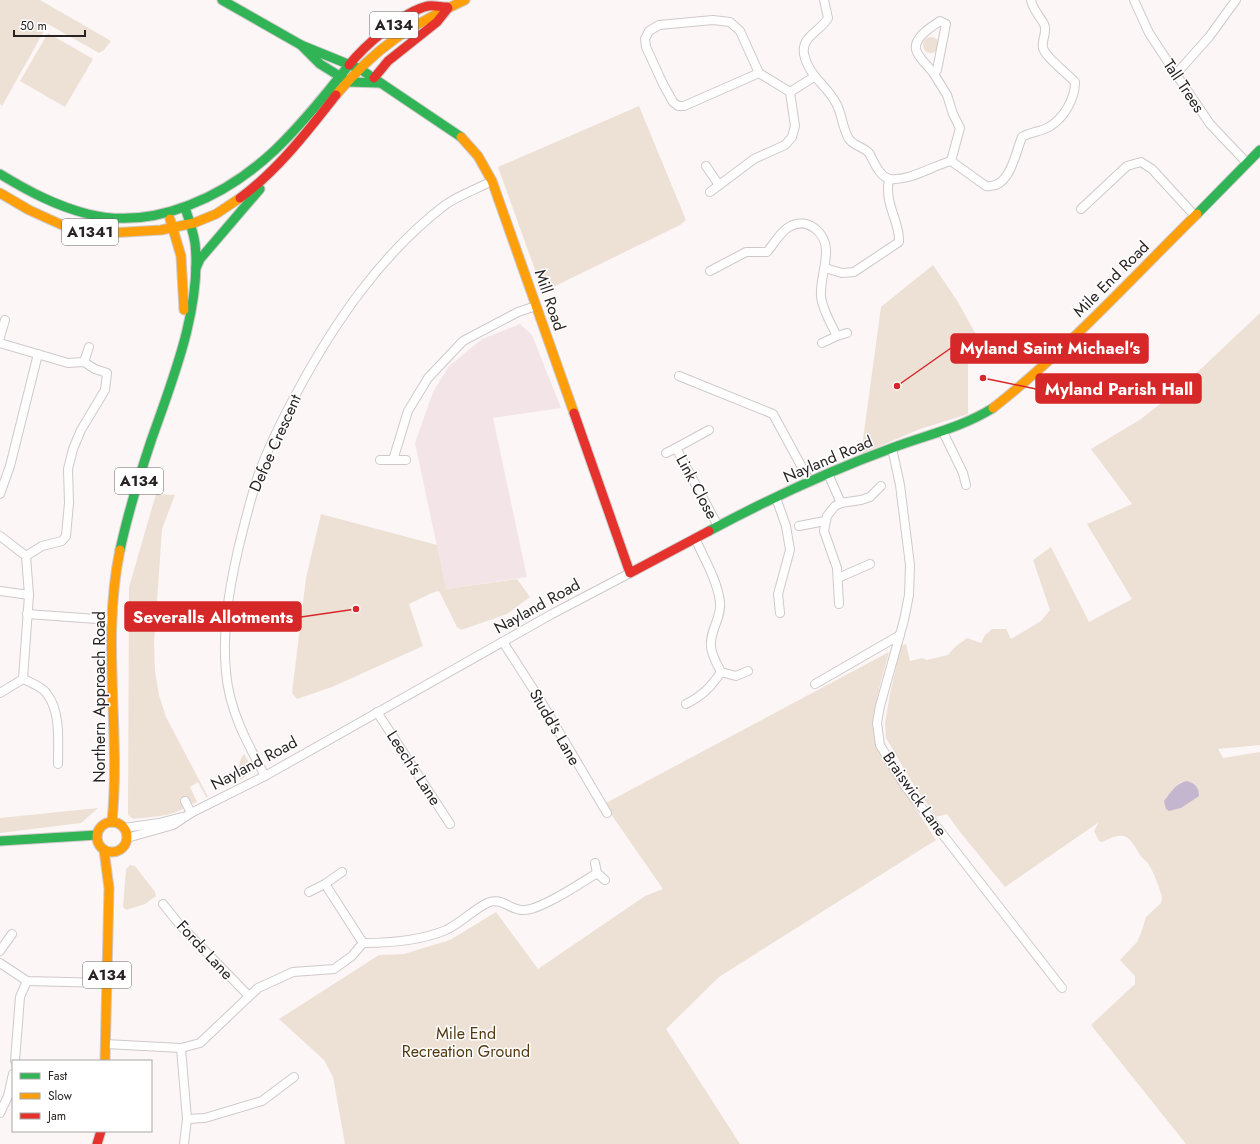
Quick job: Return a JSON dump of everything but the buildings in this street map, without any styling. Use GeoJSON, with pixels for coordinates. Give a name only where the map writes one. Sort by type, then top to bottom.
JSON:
{"type":"FeatureCollection","features":[{"type":"Feature","properties":{"kind":"main road","name":"Mill Road"},"geometry":{"type":"LineString","coordinates":[[222,0],[301,46],[348,63],[360,69],[458,134],[478,156],[492,181],[630,573]]}},
{"type":"Feature","properties":{"kind":"main road","name":"Northern Approach Road"},"geometry":{"type":"LineString","coordinates":[[196,268],[200,259],[256,194],[271,172],[348,82],[378,51],[417,22],[465,0]]}},
{"type":"Feature","properties":{"kind":"main road","name":"A134"},"geometry":{"type":"LineString","coordinates":[[186,208],[221,191],[262,162],[286,138],[340,76],[348,63],[373,39],[410,14],[427,6],[449,8]]}},
{"type":"Feature","properties":{"kind":"main road","name":"Northern Approach Road"},"geometry":{"type":"LineString","coordinates":[[377,80],[388,61],[437,22],[449,8]]}},
{"type":"Feature","properties":{"kind":"main road","name":"Mill Road"},"geometry":{"type":"LineString","coordinates":[[301,46],[320,64],[348,82]]}},
{"type":"Feature","properties":{"kind":"main road"},"geometry":{"type":"LineString","coordinates":[[348,82],[377,80]]}},
{"type":"Feature","properties":{"kind":"main road","name":"Mile End Road"},"geometry":{"type":"LineString","coordinates":[[907,444],[943,432],[980,416],[1032,377],[1130,283],[1260,150]]}},
{"type":"Feature","properties":{"kind":"main road","name":"Northern Approach Road"},"geometry":{"type":"LineString","coordinates":[[190,223],[206,218],[224,208],[249,192],[271,172]]}},
{"type":"Feature","properties":{"kind":"main road","name":"A1341"},"geometry":{"type":"LineString","coordinates":[[0,174],[35,195],[85,214],[104,218],[128,220],[168,214],[186,208]]}},
{"type":"Feature","properties":{"kind":"main road","name":"A1341"},"geometry":{"type":"LineString","coordinates":[[0,193],[32,213],[78,231],[129,234],[190,223]]}},
{"type":"Feature","properties":{"kind":"main road","name":"Northern Approach Road"},"geometry":{"type":"LineString","coordinates":[[112,822],[115,760],[111,620],[116,573],[126,524],[183,341],[191,310],[196,268],[195,243],[186,208]]}},
{"type":"Feature","properties":{"kind":"main road","name":"Northern Approach Road"},"geometry":{"type":"LineString","coordinates":[[168,214],[182,262],[184,310],[183,341]]}},
{"type":"Feature","properties":{"kind":"main road","name":"Nayland Road"},"geometry":{"type":"LineString","coordinates":[[630,573],[718,526],[810,482],[829,476],[892,448],[907,444]]}},
{"type":"Feature","properties":{"kind":"main road"},"geometry":{"type":"LineString","coordinates":[[112,822],[119,824],[124,828],[127,838],[124,847],[120,850],[109,852],[104,850],[99,843],[97,835],[102,826],[112,822]]}},
{"type":"Feature","properties":{"kind":"main road"},"geometry":{"type":"LineString","coordinates":[[0,841],[97,835]]}},
{"type":"Feature","properties":{"kind":"main road","name":"A134"},"geometry":{"type":"LineString","coordinates":[[104,850],[109,888],[105,1060]]}},
{"type":"Feature","properties":{"kind":"main road","name":"A134"},"geometry":{"type":"LineString","coordinates":[[109,888],[113,867],[120,850]]}},
{"type":"Feature","properties":{"kind":"main road"},"geometry":{"type":"LineString","coordinates":[[97,1144],[101,1132]]}},
{"type":"Feature","properties":{"kind":"street"},"geometry":{"type":"LineString","coordinates":[[824,0],[828,18],[826,22],[808,37],[805,44],[804,54],[814,77],[835,101],[849,139],[868,153],[875,166],[885,177],[889,179],[907,176],[951,161]]}},
{"type":"Feature","properties":{"kind":"street"},"geometry":{"type":"LineString","coordinates":[[951,161],[986,186],[993,187],[1000,183],[1008,174],[1022,137],[1049,127],[1069,106],[1075,94],[1075,82],[1047,55],[1044,48],[1046,30],[1033,9],[1031,0]]}},
{"type":"Feature","properties":{"kind":"street","name":"Tall Trees"},"geometry":{"type":"LineString","coordinates":[[1134,0],[1149,33],[1210,124],[1247,163]]}},
{"type":"Feature","properties":{"kind":"street"},"geometry":{"type":"LineString","coordinates":[[1176,74],[1209,37],[1236,0]]}},
{"type":"Feature","properties":{"kind":"street"},"geometry":{"type":"LineString","coordinates":[[759,73],[684,106],[678,106],[673,102],[663,84],[646,47],[645,40],[649,31],[659,25],[713,20],[730,22],[740,31],[759,73],[790,92]]}},
{"type":"Feature","properties":{"kind":"street"},"geometry":{"type":"LineString","coordinates":[[934,74],[946,24],[940,21],[921,34],[916,49],[918,56],[934,74],[947,95],[953,114],[960,128],[951,161]]}},
{"type":"Feature","properties":{"kind":"street"},"geometry":{"type":"LineString","coordinates":[[790,92],[814,77]]}},
{"type":"Feature","properties":{"kind":"street"},"geometry":{"type":"LineString","coordinates":[[710,192],[754,159],[785,145],[792,137],[795,126],[790,92]]}},
{"type":"Feature","properties":{"kind":"street"},"geometry":{"type":"LineString","coordinates":[[1081,209],[1127,166],[1141,162],[1152,169],[1195,216]]}},
{"type":"Feature","properties":{"kind":"street"},"geometry":{"type":"LineString","coordinates":[[706,166],[720,185]]}},
{"type":"Feature","properties":{"kind":"street"},"geometry":{"type":"LineString","coordinates":[[825,268],[842,273],[854,272],[899,242],[899,236],[890,209],[887,191],[889,179]]}},
{"type":"Feature","properties":{"kind":"street","name":"Defoe Crescent"},"geometry":{"type":"LineString","coordinates":[[264,776],[235,714],[229,694],[224,652],[229,589],[248,508],[259,474],[280,425],[316,358],[349,308],[385,261],[446,204],[492,181]]}},
{"type":"Feature","properties":{"kind":"street"},"geometry":{"type":"LineString","coordinates":[[710,271],[746,252],[767,252],[782,232],[790,226],[802,224],[813,226],[821,234],[825,241],[825,268],[822,279],[821,297],[824,309],[837,336]]}},
{"type":"Feature","properties":{"kind":"street"},"geometry":{"type":"LineString","coordinates":[[393,460],[408,411],[428,378],[463,341],[518,312],[536,306]]}},
{"type":"Feature","properties":{"kind":"street"},"geometry":{"type":"LineString","coordinates":[[0,336],[5,320]]}},
{"type":"Feature","properties":{"kind":"street"},"geometry":{"type":"LineString","coordinates":[[822,343],[847,333]]}},
{"type":"Feature","properties":{"kind":"street"},"geometry":{"type":"LineString","coordinates":[[0,343],[68,363],[84,362],[95,369],[108,373],[105,390],[81,430],[73,449],[68,469],[69,503],[66,536],[62,542],[42,546],[26,556]]}},
{"type":"Feature","properties":{"kind":"street"},"geometry":{"type":"LineString","coordinates":[[84,362],[89,347]]}},
{"type":"Feature","properties":{"kind":"street"},"geometry":{"type":"LineString","coordinates":[[0,494],[10,466],[38,354]]}},
{"type":"Feature","properties":{"kind":"street"},"geometry":{"type":"LineString","coordinates":[[679,376],[773,414],[810,482]]}},
{"type":"Feature","properties":{"kind":"street","name":"Link Close"},"geometry":{"type":"LineString","coordinates":[[666,453],[709,430]]}},
{"type":"Feature","properties":{"kind":"street"},"geometry":{"type":"LineString","coordinates":[[943,432],[964,473],[966,485]]}},
{"type":"Feature","properties":{"kind":"street","name":"Link Close"},"geometry":{"type":"LineString","coordinates":[[676,448],[718,526]]}},
{"type":"Feature","properties":{"kind":"street","name":"Braiswick Lane"},"geometry":{"type":"LineString","coordinates":[[892,448],[900,485],[910,565],[909,595],[878,717],[877,723],[880,744],[905,786],[1062,988]]}},
{"type":"Feature","properties":{"kind":"street"},"geometry":{"type":"LineString","coordinates":[[380,460],[406,460]]}},
{"type":"Feature","properties":{"kind":"street"},"geometry":{"type":"LineString","coordinates":[[829,476],[841,503]]}},
{"type":"Feature","properties":{"kind":"street"},"geometry":{"type":"LineString","coordinates":[[839,604],[838,578],[833,554],[824,531],[825,521],[835,506],[841,503],[861,500],[870,496],[881,486]]}},
{"type":"Feature","properties":{"kind":"street"},"geometry":{"type":"LineString","coordinates":[[776,498],[786,526],[790,550],[778,594],[780,613]]}},
{"type":"Feature","properties":{"kind":"street"},"geometry":{"type":"LineString","coordinates":[[798,526],[825,521]]}},
{"type":"Feature","properties":{"kind":"street"},"geometry":{"type":"LineString","coordinates":[[0,536],[26,556],[29,595],[23,679]]}},
{"type":"Feature","properties":{"kind":"street"},"geometry":{"type":"LineString","coordinates":[[695,538],[717,584],[720,603],[720,616],[710,645],[714,659],[721,672],[736,676],[748,671]]}},
{"type":"Feature","properties":{"kind":"street"},"geometry":{"type":"LineString","coordinates":[[838,578],[870,564]]}},
{"type":"Feature","properties":{"kind":"street","name":"Nayland Road"},"geometry":{"type":"LineString","coordinates":[[127,838],[173,825],[189,814],[264,776],[503,642],[630,573]]}},
{"type":"Feature","properties":{"kind":"street"},"geometry":{"type":"LineString","coordinates":[[0,591],[29,595]]}},
{"type":"Feature","properties":{"kind":"street"},"geometry":{"type":"LineString","coordinates":[[27,614],[111,620]]}},
{"type":"Feature","properties":{"kind":"street"},"geometry":{"type":"LineString","coordinates":[[815,684],[900,635]]}},
{"type":"Feature","properties":{"kind":"street","name":"Studd's Lane"},"geometry":{"type":"LineString","coordinates":[[503,642],[539,698],[607,813]]}},
{"type":"Feature","properties":{"kind":"street"},"geometry":{"type":"LineString","coordinates":[[686,704],[698,698],[710,688],[721,672]]}},
{"type":"Feature","properties":{"kind":"street"},"geometry":{"type":"LineString","coordinates":[[0,693],[23,679]]}},
{"type":"Feature","properties":{"kind":"street"},"geometry":{"type":"LineString","coordinates":[[23,679],[47,693],[54,707],[57,728],[58,764]]}},
{"type":"Feature","properties":{"kind":"street","name":"Leech's Lane"},"geometry":{"type":"LineString","coordinates":[[377,712],[450,824]]}},
{"type":"Feature","properties":{"kind":"street"},"geometry":{"type":"LineString","coordinates":[[185,801],[189,814]]}},
{"type":"Feature","properties":{"kind":"street","name":"Nayland Road"},"geometry":{"type":"LineString","coordinates":[[124,828],[159,823],[189,814]]}},
{"type":"Feature","properties":{"kind":"street"},"geometry":{"type":"LineString","coordinates":[[595,863],[597,873],[605,880]]}},
{"type":"Feature","properties":{"kind":"street"},"geometry":{"type":"LineString","coordinates":[[309,892],[325,884],[342,872]]}},
{"type":"Feature","properties":{"kind":"street"},"geometry":{"type":"LineString","coordinates":[[105,1044],[181,1048],[200,1043],[207,1038],[248,995],[258,988],[293,972],[334,969],[352,956],[363,943],[405,942],[446,930],[487,903],[498,900],[523,911],[533,908],[564,893],[597,873]]}},
{"type":"Feature","properties":{"kind":"street"},"geometry":{"type":"LineString","coordinates":[[325,884],[363,943]]}},
{"type":"Feature","properties":{"kind":"street","name":"Fords Lane"},"geometry":{"type":"LineString","coordinates":[[163,904],[184,930],[248,995]]}},
{"type":"Feature","properties":{"kind":"street"},"geometry":{"type":"LineString","coordinates":[[0,951],[12,934]]}},
{"type":"Feature","properties":{"kind":"street"},"geometry":{"type":"LineString","coordinates":[[0,963],[26,981],[107,983]]}},
{"type":"Feature","properties":{"kind":"street"},"geometry":{"type":"LineString","coordinates":[[15,1060],[20,997],[26,981]]}},
{"type":"Feature","properties":{"kind":"street"},"geometry":{"type":"LineString","coordinates":[[181,1048],[187,1119],[184,1144]]}},
{"type":"Feature","properties":{"kind":"street"},"geometry":{"type":"LineString","coordinates":[[187,1119],[205,1118],[262,1101],[294,1077]]}},
{"type":"Feature","properties":{"kind":"street"},"geometry":{"type":"LineString","coordinates":[[0,1113],[8,1096],[12,1078]]}},
{"type":"Feature","properties":{"kind":"shaded area"},"geometry":{"type":"Polygon","coordinates":[[[520,324],[532,335],[561,408],[493,418],[527,577],[446,589],[415,443],[433,392],[449,366],[482,339],[520,324]]]}},
{"type":"Feature","properties":{"kind":"shaded area"},"geometry":{"type":"Polygon","coordinates":[[[1187,781],[1196,786],[1199,796],[1181,808],[1169,811],[1166,809],[1164,801],[1171,791],[1183,782],[1187,781]]]}},
{"type":"Feature","properties":{"kind":"green space"},"geometry":{"type":"Polygon","coordinates":[[[0,0],[40,0],[111,41],[104,50],[99,53],[48,24],[2,106],[0,104],[0,0]]]}},
{"type":"Feature","properties":{"kind":"green space"},"geometry":{"type":"Polygon","coordinates":[[[48,33],[93,59],[65,107],[20,81],[48,33]]]}},
{"type":"Feature","properties":{"kind":"green space"},"geometry":{"type":"Polygon","coordinates":[[[931,37],[937,39],[939,45],[937,51],[931,53],[925,51],[923,45],[925,39],[931,37]]]}},
{"type":"Feature","properties":{"kind":"green space"},"geometry":{"type":"Polygon","coordinates":[[[639,106],[686,220],[680,225],[543,292],[498,167],[639,106]]]}},
{"type":"Feature","properties":{"kind":"green space"},"geometry":{"type":"Polygon","coordinates":[[[933,265],[958,302],[985,351],[985,357],[974,358],[968,363],[968,414],[920,429],[861,454],[881,307],[933,265]]]}},
{"type":"Feature","properties":{"kind":"green space"},"geometry":{"type":"Polygon","coordinates":[[[1260,313],[1260,745],[1218,749],[1223,758],[1260,752],[1260,1144],[1186,1144],[1091,1025],[1135,984],[1135,976],[1120,960],[1137,942],[1146,917],[1161,903],[1162,897],[1153,873],[1132,842],[1125,836],[1116,836],[1102,842],[1099,841],[1094,831],[1099,822],[1005,887],[947,814],[936,817],[910,779],[886,738],[885,723],[901,646],[906,644],[910,661],[922,658],[927,660],[948,655],[955,647],[967,638],[981,643],[985,635],[992,629],[1006,629],[1011,639],[1041,621],[1050,610],[1033,560],[1051,547],[1089,622],[1132,599],[1087,524],[1132,504],[1091,449],[1141,419],[1204,366],[1260,313]],[[1182,782],[1176,786],[1169,811],[1181,808],[1198,796],[1198,789],[1182,782]]]}},
{"type":"Feature","properties":{"kind":"green space"},"geometry":{"type":"Polygon","coordinates":[[[156,494],[175,495],[162,529],[154,643],[155,671],[159,695],[166,717],[208,797],[206,797],[198,782],[190,787],[197,802],[193,804],[186,796],[181,798],[183,809],[177,812],[133,819],[128,815],[129,587],[156,494]]]}},
{"type":"Feature","properties":{"kind":"green space"},"geometry":{"type":"Polygon","coordinates":[[[321,514],[437,545],[446,589],[517,579],[530,597],[507,614],[461,630],[457,627],[439,591],[434,592],[409,604],[423,646],[332,687],[297,699],[292,693],[306,578],[321,514]]]}},
{"type":"Feature","properties":{"kind":"green space","name":"Mile End Recreation Ground"},"geometry":{"type":"Polygon","coordinates":[[[889,652],[875,711],[874,735],[876,747],[936,840],[719,977],[666,1029],[740,1144],[345,1144],[333,1077],[324,1060],[279,1019],[379,955],[404,954],[450,940],[496,912],[538,969],[645,896],[663,889],[604,804],[889,652]]]}},
{"type":"Feature","properties":{"kind":"green space"},"geometry":{"type":"Polygon","coordinates":[[[244,754],[249,762],[250,771],[240,780],[239,766],[244,754]]]}},
{"type":"Feature","properties":{"kind":"green space"},"geometry":{"type":"Polygon","coordinates":[[[98,808],[81,823],[0,833],[0,818],[98,808]]]}},
{"type":"Feature","properties":{"kind":"green space"},"geometry":{"type":"Polygon","coordinates":[[[130,865],[135,866],[155,892],[156,896],[145,904],[126,910],[123,907],[126,869],[130,865]]]}},
{"type":"Feature","properties":{"kind":"traffic: fast"},"geometry":{"type":"LineString","coordinates":[[222,0],[301,45],[320,64],[349,82],[380,83]]}},
{"type":"Feature","properties":{"kind":"traffic: fast"},"geometry":{"type":"LineString","coordinates":[[301,45],[360,69],[461,137]]}},
{"type":"Feature","properties":{"kind":"traffic: fast"},"geometry":{"type":"LineString","coordinates":[[0,174],[42,197],[65,207],[88,214],[114,218],[139,218],[164,213],[213,195],[256,166],[295,130],[349,65]]}},
{"type":"Feature","properties":{"kind":"traffic: fast"},"geometry":{"type":"LineString","coordinates":[[1197,214],[1260,150]]}},
{"type":"Feature","properties":{"kind":"traffic: fast"},"geometry":{"type":"LineString","coordinates":[[196,268],[200,259],[260,189]]}},
{"type":"Feature","properties":{"kind":"traffic: fast"},"geometry":{"type":"LineString","coordinates":[[120,550],[138,482],[184,344],[190,318],[196,268],[195,243],[185,208]]}},
{"type":"Feature","properties":{"kind":"traffic: fast"},"geometry":{"type":"LineString","coordinates":[[709,531],[753,508],[822,476],[892,448],[956,426],[993,408]]}},
{"type":"Feature","properties":{"kind":"traffic: fast"},"geometry":{"type":"LineString","coordinates":[[0,841],[97,835]]}},
{"type":"Feature","properties":{"kind":"traffic: slow"},"geometry":{"type":"LineString","coordinates":[[336,95],[365,63],[394,39],[427,19],[465,0]]}},
{"type":"Feature","properties":{"kind":"traffic: slow"},"geometry":{"type":"LineString","coordinates":[[461,137],[478,156],[492,181],[574,413]]}},
{"type":"Feature","properties":{"kind":"traffic: slow"},"geometry":{"type":"LineString","coordinates":[[0,193],[29,210],[71,229],[109,233],[161,230],[194,223],[216,214],[240,198]]}},
{"type":"Feature","properties":{"kind":"traffic: slow"},"geometry":{"type":"LineString","coordinates":[[993,408],[1072,339],[1197,214]]}},
{"type":"Feature","properties":{"kind":"traffic: slow"},"geometry":{"type":"LineString","coordinates":[[170,219],[181,256],[184,310]]}},
{"type":"Feature","properties":{"kind":"traffic: slow"},"geometry":{"type":"LineString","coordinates":[[112,822],[114,753],[111,651],[115,584],[120,550]]}},
{"type":"Feature","properties":{"kind":"traffic: slow"},"geometry":{"type":"LineString","coordinates":[[112,822],[118,823],[126,831],[127,837],[126,843],[118,851],[112,852],[106,851],[98,843],[97,837],[98,831],[106,823],[112,822]]}},
{"type":"Feature","properties":{"kind":"traffic: slow"},"geometry":{"type":"LineString","coordinates":[[104,850],[109,888],[105,1060]]}},
{"type":"Feature","properties":{"kind":"traffic: jam"},"geometry":{"type":"LineString","coordinates":[[349,65],[364,48],[396,22],[418,9],[428,6],[447,7]]}},
{"type":"Feature","properties":{"kind":"traffic: jam"},"geometry":{"type":"LineString","coordinates":[[374,78],[388,61],[437,22],[448,8]]}},
{"type":"Feature","properties":{"kind":"traffic: jam"},"geometry":{"type":"LineString","coordinates":[[240,198],[279,163],[336,95]]}},
{"type":"Feature","properties":{"kind":"traffic: jam"},"geometry":{"type":"LineString","coordinates":[[574,413],[630,573],[709,531]]}},
{"type":"Feature","properties":{"kind":"traffic: jam"},"geometry":{"type":"LineString","coordinates":[[97,1144],[101,1132]]}},
{"type":"Feature","properties":{"kind":"place","name":"Myland Parish Hall"},"geometry":{"type":"Point","coordinates":[983,378]}},
{"type":"Feature","properties":{"kind":"place","name":"Myland Saint Michael's"},"geometry":{"type":"Point","coordinates":[897,386]}},
{"type":"Feature","properties":{"kind":"place","name":"Severalls Allotments"},"geometry":{"type":"Point","coordinates":[356,609]}}]}
